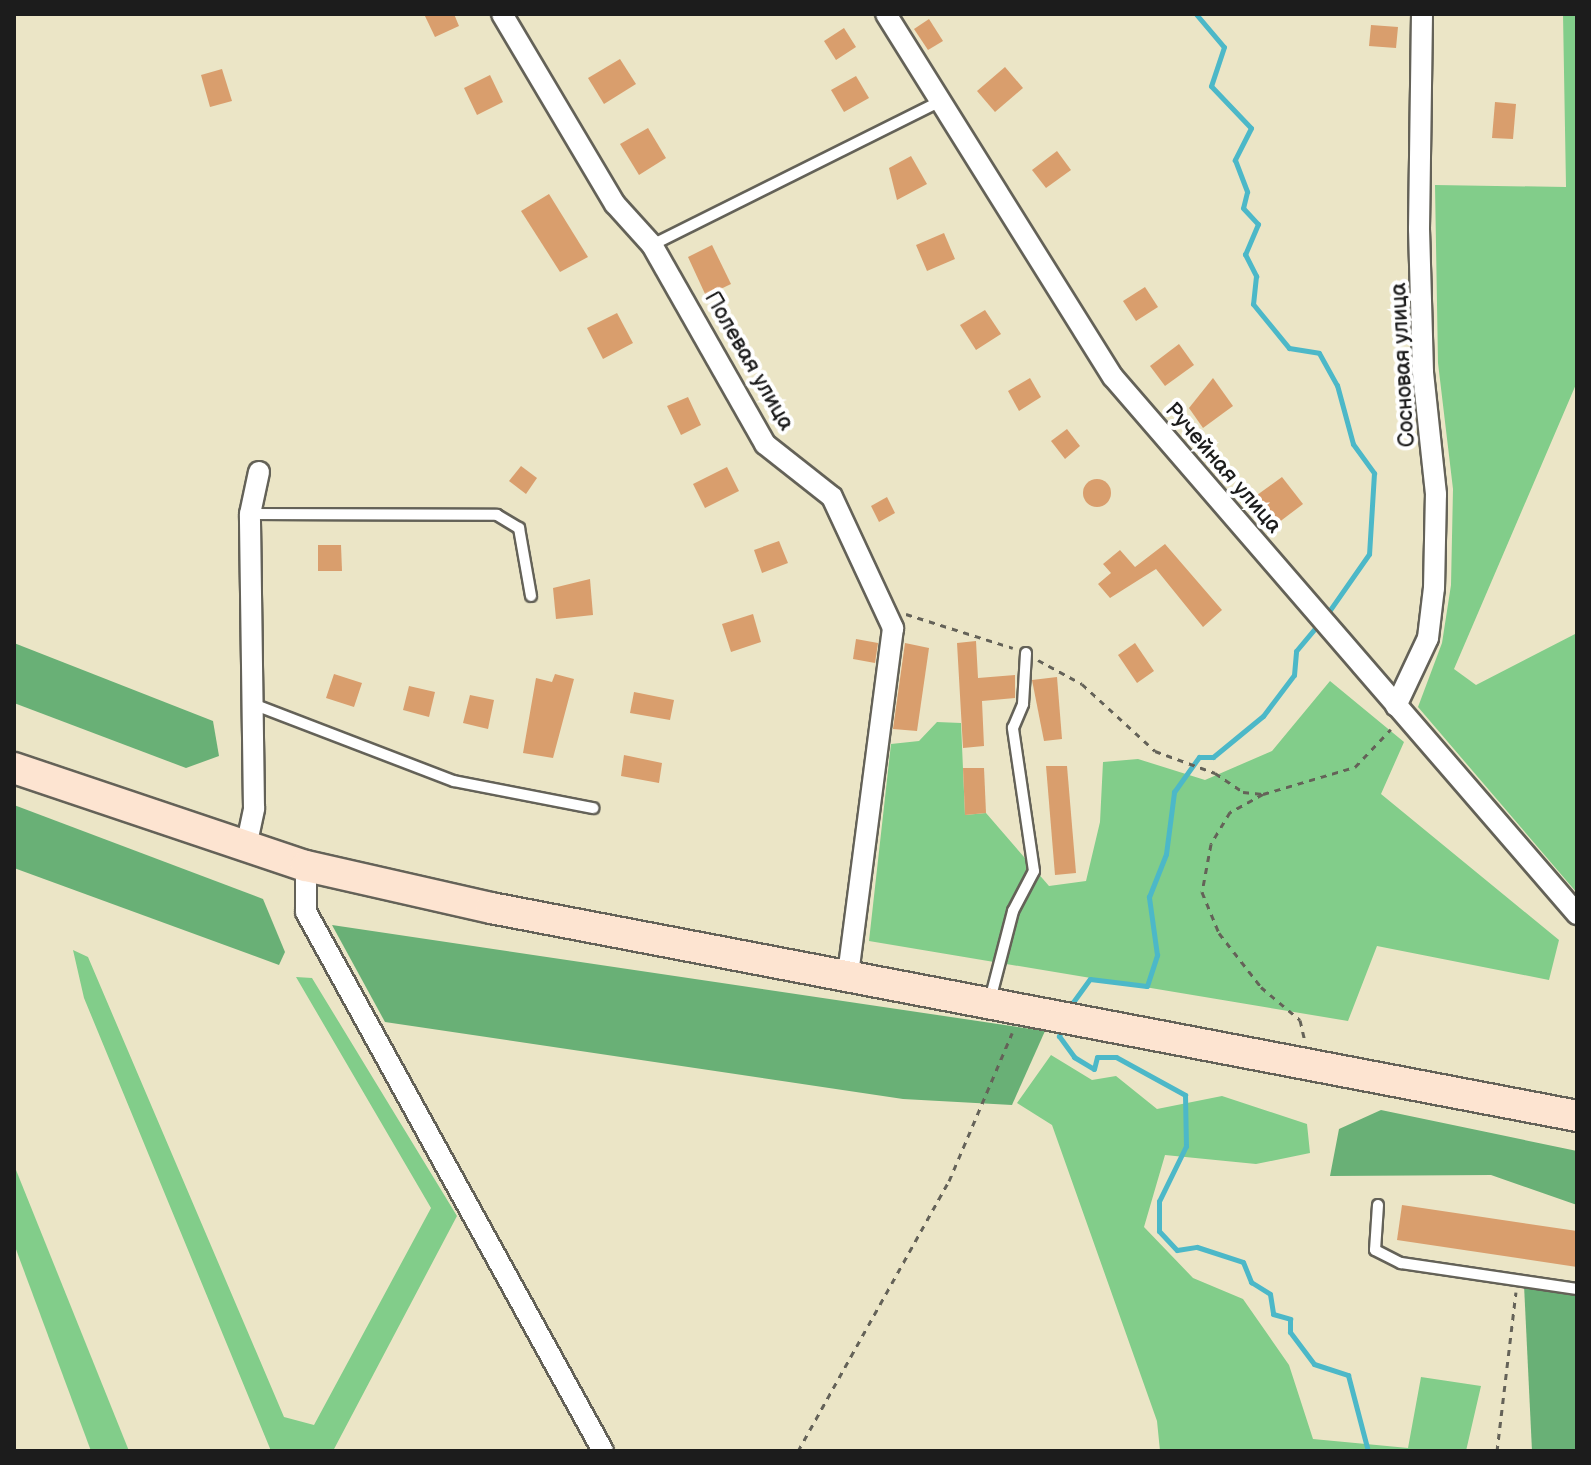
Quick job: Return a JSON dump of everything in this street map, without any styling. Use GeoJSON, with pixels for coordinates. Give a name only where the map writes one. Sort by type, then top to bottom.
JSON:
{"type":"FeatureCollection","features":[{"type":"Feature","properties":{"kind":"main road"},"geometry":{"type":"LineString","coordinates":[[14,768],[306,866],[847,981],[1577,1116]]}},
{"type":"Feature","properties":{"kind":"street","name":"Полевая улица"},"geometry":{"type":"LineString","coordinates":[[502,14],[615,204],[652,245],[765,444],[832,497],[893,628],[847,981]]}},
{"type":"Feature","properties":{"kind":"street","name":"Ручейная улица"},"geometry":{"type":"LineString","coordinates":[[886,14],[1113,377],[1577,914]]}},
{"type":"Feature","properties":{"kind":"street","name":"Сосновая улица"},"geometry":{"type":"LineString","coordinates":[[1400,710],[1428,638],[1434,588],[1436,494],[1423,372],[1419,229],[1422,14]]}},
{"type":"Feature","properties":{"kind":"street"},"geometry":{"type":"LineString","coordinates":[[246,847],[254,808],[250,514],[259,472]]}},
{"type":"Feature","properties":{"kind":"street"},"geometry":{"type":"LineString","coordinates":[[306,866],[306,912],[603,1451]]}},
{"type":"Feature","properties":{"kind":"lane"},"geometry":{"type":"LineString","coordinates":[[652,245],[939,102]]}},
{"type":"Feature","properties":{"kind":"lane"},"geometry":{"type":"LineString","coordinates":[[250,514],[355,519],[479,510],[519,528],[531,596]]}},
{"type":"Feature","properties":{"kind":"lane"},"geometry":{"type":"LineString","coordinates":[[989,1006],[1013,911],[1034,871],[1013,728],[1023,704],[1026,653]]}},
{"type":"Feature","properties":{"kind":"lane"},"geometry":{"type":"LineString","coordinates":[[251,703],[454,781],[593,808]]}},
{"type":"Feature","properties":{"kind":"lane"},"geometry":{"type":"LineString","coordinates":[[1378,1205],[1375,1250],[1401,1263],[1577,1289]]}},
{"type":"Feature","properties":{"kind":"path"},"geometry":{"type":"LineString","coordinates":[[883,607],[1026,653],[1082,684],[1155,751],[1215,773],[1243,792],[1263,794]]}},
{"type":"Feature","properties":{"kind":"path"},"geometry":{"type":"LineString","coordinates":[[1311,1065],[1300,1020],[1261,987],[1219,933],[1202,892],[1211,844],[1230,812],[1263,794],[1355,767],[1400,710]]}},
{"type":"Feature","properties":{"kind":"path"},"geometry":{"type":"LineString","coordinates":[[798,1451],[949,1181],[1021,1011]]}},
{"type":"Feature","properties":{"kind":"path"},"geometry":{"type":"LineString","coordinates":[[1497,1451],[1517,1280]]}},
{"type":"Feature","properties":{"kind":"green space"},"geometry":{"type":"Polygon","coordinates":[[[1563,14],[1577,14],[1577,382],[1454,669],[1476,685],[1577,633],[1577,893],[1418,707],[1442,643],[1451,585],[1453,489],[1438,363],[1435,185],[1566,187],[1563,14]]]}},
{"type":"Feature","properties":{"kind":"green space"},"geometry":{"type":"Polygon","coordinates":[[[14,643],[213,721],[219,756],[186,768],[14,703],[14,643]]]}},
{"type":"Feature","properties":{"kind":"green space"},"geometry":{"type":"Polygon","coordinates":[[[1330,681],[1404,742],[1381,794],[1559,940],[1549,980],[1377,946],[1348,1021],[869,941],[891,744],[919,741],[937,722],[961,723],[965,815],[986,813],[1049,886],[1086,881],[1100,822],[1103,762],[1138,759],[1205,780],[1272,751],[1330,681]]]}},
{"type":"Feature","properties":{"kind":"green space"},"geometry":{"type":"Polygon","coordinates":[[[14,805],[263,899],[285,952],[279,965],[14,868],[14,805]]]}},
{"type":"Feature","properties":{"kind":"green space"},"geometry":{"type":"Polygon","coordinates":[[[332,925],[1045,1031],[1012,1105],[903,1099],[385,1022],[332,925]]]}},
{"type":"Feature","properties":{"kind":"green space"},"geometry":{"type":"Polygon","coordinates":[[[73,950],[88,957],[284,1417],[314,1425],[431,1208],[296,977],[312,978],[457,1216],[333,1451],[271,1451],[84,998],[73,950]]]}},
{"type":"Feature","properties":{"kind":"green space"},"geometry":{"type":"Polygon","coordinates":[[[1051,1055],[1092,1080],[1116,1076],[1157,1109],[1222,1096],[1307,1124],[1310,1153],[1256,1164],[1165,1155],[1144,1227],[1193,1278],[1243,1299],[1289,1365],[1313,1439],[1408,1448],[1421,1377],[1481,1386],[1466,1451],[1160,1451],[1157,1421],[1052,1125],[1017,1103],[1051,1055]]]}},
{"type":"Feature","properties":{"kind":"green space"},"geometry":{"type":"Polygon","coordinates":[[[1381,1110],[1577,1151],[1577,1205],[1491,1175],[1330,1176],[1339,1129],[1381,1110]]]}},
{"type":"Feature","properties":{"kind":"green space"},"geometry":{"type":"Polygon","coordinates":[[[14,1165],[129,1451],[91,1451],[14,1244],[14,1165]]]}},
{"type":"Feature","properties":{"kind":"green space"},"geometry":{"type":"Polygon","coordinates":[[[1524,1285],[1577,1293],[1577,1451],[1532,1451],[1524,1285]]]}},
{"type":"Feature","properties":{"kind":"building"},"geometry":{"type":"Polygon","coordinates":[[[424,14],[454,14],[459,26],[435,37],[424,14]]]}},
{"type":"Feature","properties":{"kind":"building"},"geometry":{"type":"Polygon","coordinates":[[[929,19],[943,41],[928,50],[914,29],[929,19]]]}},
{"type":"Feature","properties":{"kind":"building"},"geometry":{"type":"Polygon","coordinates":[[[1371,25],[1398,27],[1396,48],[1369,46],[1371,25]]]}},
{"type":"Feature","properties":{"kind":"building"},"geometry":{"type":"Polygon","coordinates":[[[844,28],[856,47],[836,60],[824,41],[844,28]]]}},
{"type":"Feature","properties":{"kind":"building"},"geometry":{"type":"Polygon","coordinates":[[[620,59],[636,84],[604,104],[588,78],[620,59]]]}},
{"type":"Feature","properties":{"kind":"building"},"geometry":{"type":"Polygon","coordinates":[[[1005,67],[1023,88],[995,112],[977,91],[1005,67]]]}},
{"type":"Feature","properties":{"kind":"building"},"geometry":{"type":"Polygon","coordinates":[[[222,69],[232,101],[210,107],[201,75],[222,69]]]}},
{"type":"Feature","properties":{"kind":"building"},"geometry":{"type":"Polygon","coordinates":[[[490,75],[503,102],[477,115],[464,88],[490,75]]]}},
{"type":"Feature","properties":{"kind":"building"},"geometry":{"type":"Polygon","coordinates":[[[856,76],[869,98],[844,112],[831,90],[856,76]]]}},
{"type":"Feature","properties":{"kind":"building"},"geometry":{"type":"Polygon","coordinates":[[[1495,102],[1516,104],[1513,139],[1492,138],[1495,102]]]}},
{"type":"Feature","properties":{"kind":"building"},"geometry":{"type":"Polygon","coordinates":[[[648,128],[666,158],[639,175],[620,144],[648,128]]]}},
{"type":"Feature","properties":{"kind":"building"},"geometry":{"type":"Polygon","coordinates":[[[1057,151],[1071,170],[1046,188],[1032,170],[1057,151]]]}},
{"type":"Feature","properties":{"kind":"building"},"geometry":{"type":"Polygon","coordinates":[[[911,156],[927,184],[897,200],[889,168],[911,156]]]}},
{"type":"Feature","properties":{"kind":"building"},"geometry":{"type":"Polygon","coordinates":[[[549,194],[588,257],[560,272],[521,211],[549,194]]]}},
{"type":"Feature","properties":{"kind":"building"},"geometry":{"type":"Polygon","coordinates":[[[944,233],[955,259],[927,271],[916,245],[944,233]]]}},
{"type":"Feature","properties":{"kind":"building"},"geometry":{"type":"Polygon","coordinates":[[[712,245],[731,284],[706,296],[688,257],[712,245]]]}},
{"type":"Feature","properties":{"kind":"building"},"geometry":{"type":"Polygon","coordinates":[[[1145,287],[1158,307],[1136,321],[1123,301],[1145,287]]]}},
{"type":"Feature","properties":{"kind":"building"},"geometry":{"type":"Polygon","coordinates":[[[985,310],[1001,334],[976,350],[960,325],[985,310]]]}},
{"type":"Feature","properties":{"kind":"building"},"geometry":{"type":"Polygon","coordinates":[[[617,313],[633,343],[603,359],[587,328],[617,313]]]}},
{"type":"Feature","properties":{"kind":"building"},"geometry":{"type":"Polygon","coordinates":[[[1179,344],[1194,365],[1165,386],[1150,366],[1179,344]]]}},
{"type":"Feature","properties":{"kind":"building"},"geometry":{"type":"Polygon","coordinates":[[[1030,378],[1041,397],[1019,411],[1008,391],[1030,378]]]}},
{"type":"Feature","properties":{"kind":"building"},"geometry":{"type":"Polygon","coordinates":[[[1213,378],[1233,406],[1203,428],[1189,408],[1213,378]]]}},
{"type":"Feature","properties":{"kind":"building"},"geometry":{"type":"Polygon","coordinates":[[[688,397],[701,425],[681,435],[667,406],[688,397]]]}},
{"type":"Feature","properties":{"kind":"building"},"geometry":{"type":"Polygon","coordinates":[[[1067,429],[1080,446],[1065,459],[1051,441],[1067,429]]]}},
{"type":"Feature","properties":{"kind":"building"},"geometry":{"type":"Polygon","coordinates":[[[521,466],[537,478],[526,494],[509,481],[521,466]]]}},
{"type":"Feature","properties":{"kind":"building"},"geometry":{"type":"Polygon","coordinates":[[[727,467],[739,491],[705,508],[693,484],[727,467]]]}},
{"type":"Feature","properties":{"kind":"building"},"geometry":{"type":"Polygon","coordinates":[[[1282,477],[1303,504],[1278,523],[1257,495],[1282,477]]]}},
{"type":"Feature","properties":{"kind":"building"},"geometry":{"type":"Polygon","coordinates":[[[1097,479],[1107,483],[1111,493],[1107,503],[1097,507],[1087,503],[1083,493],[1087,483],[1097,479]]]}},
{"type":"Feature","properties":{"kind":"building"},"geometry":{"type":"Polygon","coordinates":[[[887,497],[895,513],[879,522],[871,506],[887,497]]]}},
{"type":"Feature","properties":{"kind":"building"},"geometry":{"type":"Polygon","coordinates":[[[779,541],[788,563],[762,573],[754,550],[779,541]]]}},
{"type":"Feature","properties":{"kind":"building"},"geometry":{"type":"Polygon","coordinates":[[[1165,544],[1222,610],[1203,627],[1156,569],[1110,598],[1098,584],[1111,573],[1103,564],[1120,550],[1135,567],[1165,544]]]}},
{"type":"Feature","properties":{"kind":"building"},"geometry":{"type":"Polygon","coordinates":[[[318,545],[341,545],[342,571],[318,571],[318,545]]]}},
{"type":"Feature","properties":{"kind":"building"},"geometry":{"type":"Polygon","coordinates":[[[590,579],[593,615],[556,619],[553,588],[590,579]]]}},
{"type":"Feature","properties":{"kind":"building"},"geometry":{"type":"Polygon","coordinates":[[[753,614],[761,642],[731,652],[722,624],[753,614]]]}},
{"type":"Feature","properties":{"kind":"building"},"geometry":{"type":"Polygon","coordinates":[[[856,639],[878,643],[875,663],[853,659],[856,639]]]}},
{"type":"Feature","properties":{"kind":"building"},"geometry":{"type":"Polygon","coordinates":[[[976,641],[978,678],[1015,675],[1015,698],[982,701],[984,746],[963,748],[957,643],[976,641]]]}},
{"type":"Feature","properties":{"kind":"building"},"geometry":{"type":"Polygon","coordinates":[[[905,643],[929,648],[917,731],[893,729],[905,643]]]}},
{"type":"Feature","properties":{"kind":"building"},"geometry":{"type":"Polygon","coordinates":[[[1135,643],[1154,671],[1137,683],[1118,655],[1135,643]]]}},
{"type":"Feature","properties":{"kind":"building"},"geometry":{"type":"Polygon","coordinates":[[[334,674],[362,683],[354,707],[326,698],[334,674]]]}},
{"type":"Feature","properties":{"kind":"building"},"geometry":{"type":"Polygon","coordinates":[[[555,674],[574,679],[553,758],[523,753],[536,678],[552,682],[555,674]]]}},
{"type":"Feature","properties":{"kind":"building"},"geometry":{"type":"Polygon","coordinates":[[[1057,677],[1062,739],[1044,741],[1032,680],[1057,677]]]}},
{"type":"Feature","properties":{"kind":"building"},"geometry":{"type":"Polygon","coordinates":[[[409,686],[435,692],[429,717],[403,710],[409,686]]]}},
{"type":"Feature","properties":{"kind":"building"},"geometry":{"type":"Polygon","coordinates":[[[634,692],[674,700],[670,720],[630,713],[634,692]]]}},
{"type":"Feature","properties":{"kind":"building"},"geometry":{"type":"Polygon","coordinates":[[[470,695],[494,700],[488,729],[463,723],[470,695]]]}},
{"type":"Feature","properties":{"kind":"building"},"geometry":{"type":"Polygon","coordinates":[[[624,755],[662,763],[659,783],[621,776],[624,755]]]}},
{"type":"Feature","properties":{"kind":"building"},"geometry":{"type":"Polygon","coordinates":[[[1046,766],[1067,766],[1076,873],[1055,875],[1046,766]]]}},
{"type":"Feature","properties":{"kind":"building"},"geometry":{"type":"Polygon","coordinates":[[[963,768],[984,768],[986,813],[965,815],[963,768]]]}},
{"type":"Feature","properties":{"kind":"building"},"geometry":{"type":"Polygon","coordinates":[[[1402,1205],[1577,1231],[1577,1267],[1397,1240],[1402,1205]]]}},
{"type":"Feature","properties":{"kind":"waterway"},"geometry":{"type":"LineString","coordinates":[[1196,14],[1224,47],[1211,86],[1251,128],[1235,160],[1247,192],[1243,208],[1258,224],[1245,254],[1256,276],[1253,304],[1289,348],[1319,353],[1337,385],[1353,444],[1374,473],[1369,554],[1325,617]]}},
{"type":"Feature","properties":{"kind":"waterway"},"geometry":{"type":"LineString","coordinates":[[1068,1009],[1090,979],[1147,986],[1157,955],[1149,897],[1166,854],[1174,792],[1199,757],[1213,757],[1263,716],[1294,675],[1296,651],[1318,625]]}},
{"type":"Feature","properties":{"kind":"waterway"},"geometry":{"type":"LineString","coordinates":[[1063,1026],[1059,1036],[1074,1057],[1094,1069],[1097,1057],[1116,1057],[1185,1095],[1186,1146],[1159,1201],[1159,1231],[1177,1250],[1197,1247],[1243,1262],[1251,1282],[1270,1294],[1273,1314],[1290,1319],[1290,1332],[1314,1364],[1348,1375],[1368,1451]]}}]}
